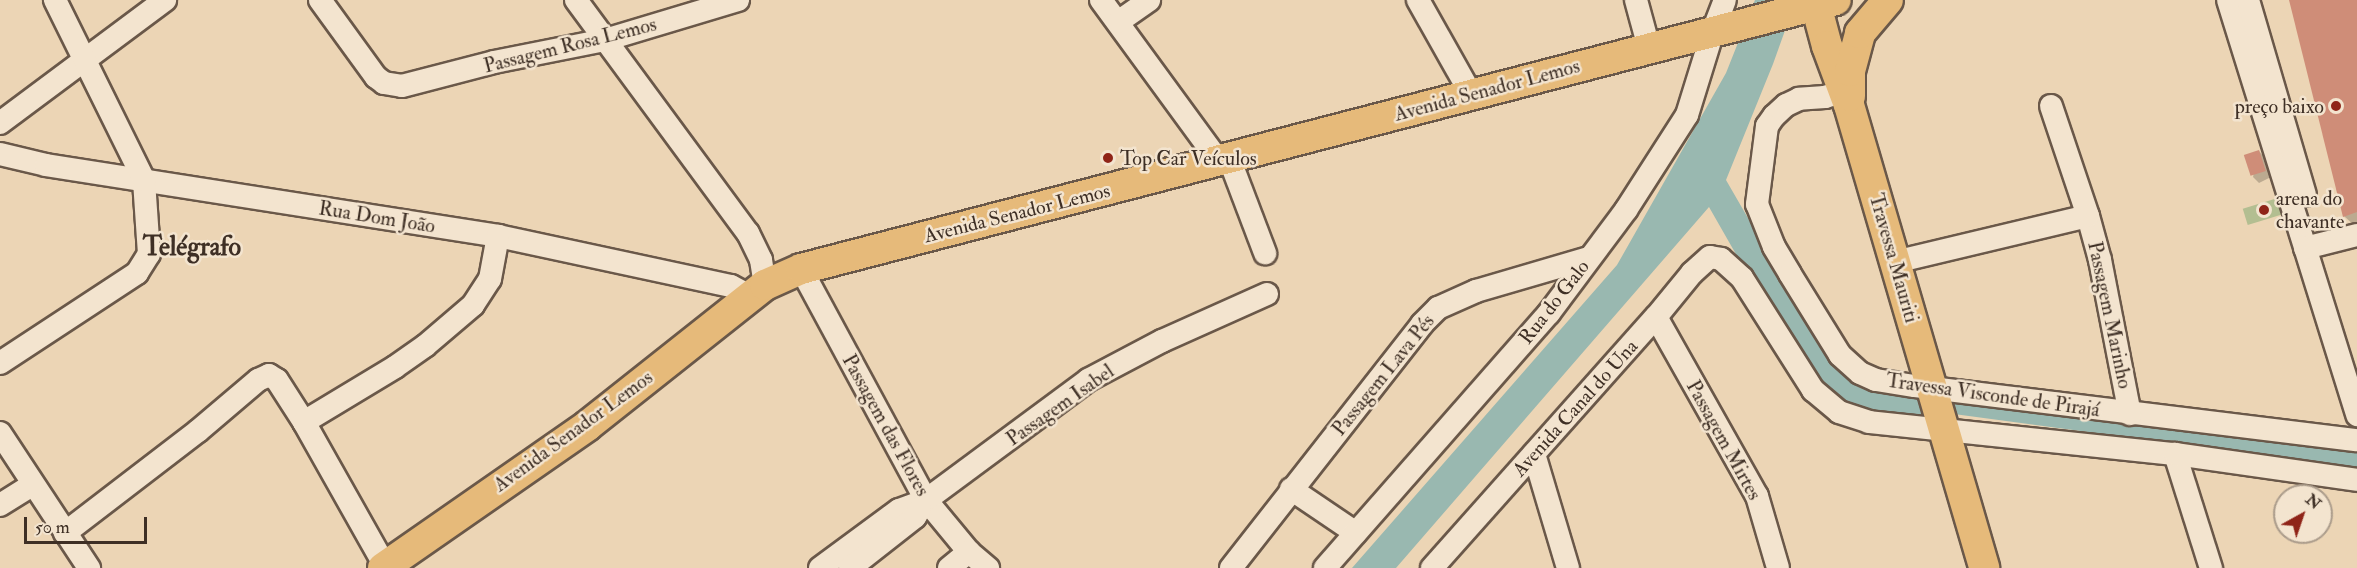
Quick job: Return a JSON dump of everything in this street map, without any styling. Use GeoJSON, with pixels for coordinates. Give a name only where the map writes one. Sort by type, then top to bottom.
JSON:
{"type":"FeatureCollection","features":[{"type":"Feature","properties":{"kind":"main road","name":"Travessa Mauriti"},"geometry":{"type":"LineString","coordinates":[[1848,95],[1850,71],[1860,33],[1888,0]]}},
{"type":"Feature","properties":{"kind":"main road","name":"Avenida Senador Lemos"},"geometry":{"type":"LineString","coordinates":[[384,567],[587,426],[757,290],[801,268],[1224,160],[1713,31],[1734,11],[1822,3]]}},
{"type":"Feature","properties":{"kind":"main road","name":"Travessa Mauriti"},"geometry":{"type":"LineString","coordinates":[[1822,3],[1984,568]]}},
{"type":"Feature","properties":{"kind":"street"},"geometry":{"type":"LineString","coordinates":[[0,363],[142,268],[149,254],[144,180],[55,0]]}},
{"type":"Feature","properties":{"kind":"street"},"geometry":{"type":"LineString","coordinates":[[0,123],[165,0]]}},
{"type":"Feature","properties":{"kind":"street","name":"Passagem Rosa Lemos"},"geometry":{"type":"LineString","coordinates":[[320,0],[376,77],[384,83],[402,86],[494,62],[605,40],[738,0]]}},
{"type":"Feature","properties":{"kind":"street"},"geometry":{"type":"LineString","coordinates":[[576,0],[748,233],[761,260],[757,290]]}},
{"type":"Feature","properties":{"kind":"street"},"geometry":{"type":"LineString","coordinates":[[1101,0],[1224,160],[1265,253]]}},
{"type":"Feature","properties":{"kind":"street"},"geometry":{"type":"LineString","coordinates":[[1118,22],[1149,0]]}},
{"type":"Feature","properties":{"kind":"street"},"geometry":{"type":"LineString","coordinates":[[1418,0],[1471,94]]}},
{"type":"Feature","properties":{"kind":"street"},"geometry":{"type":"LineString","coordinates":[[1636,0],[1649,48]]}},
{"type":"Feature","properties":{"kind":"street"},"geometry":{"type":"LineString","coordinates":[[2229,0],[2261,75]]}},
{"type":"Feature","properties":{"kind":"street"},"geometry":{"type":"LineString","coordinates":[[2247,0],[2261,75],[2331,308],[2357,415]]}},
{"type":"Feature","properties":{"kind":"street","name":"Rua do Galo"},"geometry":{"type":"LineString","coordinates":[[1325,568],[1549,313],[1626,210],[1687,115],[1713,31]]}},
{"type":"Feature","properties":{"kind":"street","name":"Travessa Visconde de Pirajá"},"geometry":{"type":"LineString","coordinates":[[1848,95],[1799,99],[1786,105],[1767,126],[1757,204],[1761,220],[1790,274],[1840,355],[1850,366],[1876,380],[1937,404],[2175,454],[2357,480]]}},
{"type":"Feature","properties":{"kind":"street","name":"Passagem Marinho"},"geometry":{"type":"LineString","coordinates":[[2051,106],[2088,216],[2100,260],[2130,414]]}},
{"type":"Feature","properties":{"kind":"street","name":"Rua Dom João"},"geometry":{"type":"LineString","coordinates":[[0,154],[46,165],[498,236],[757,290]]}},
{"type":"Feature","properties":{"kind":"street","name":"Passagem Marinho"},"geometry":{"type":"LineString","coordinates":[[1895,262],[2088,216]]}},
{"type":"Feature","properties":{"kind":"street"},"geometry":{"type":"LineString","coordinates":[[2313,247],[2357,235]]}},
{"type":"Feature","properties":{"kind":"street"},"geometry":{"type":"LineString","coordinates":[[304,422],[395,367],[425,346],[473,305],[490,279],[498,236]]}},
{"type":"Feature","properties":{"kind":"street","name":"Avenida Canal do Una"},"geometry":{"type":"LineString","coordinates":[[1432,568],[1656,317],[1702,262],[1710,257],[1721,259]]}},
{"type":"Feature","properties":{"kind":"street","name":"Passagem Lava Pés"},"geometry":{"type":"LineString","coordinates":[[1231,568],[1422,324],[1438,308],[1476,291],[1589,258]]}},
{"type":"Feature","properties":{"kind":"street","name":"Travessa Visconde de Pirajá"},"geometry":{"type":"LineString","coordinates":[[1721,259],[1742,278],[1813,390],[1839,412],[1869,422],[1937,404],[2130,414],[2357,440]]}},
{"type":"Feature","properties":{"kind":"street","name":"Passagem das Flores"},"geometry":{"type":"LineString","coordinates":[[801,268],[926,500],[969,552],[988,568]]}},
{"type":"Feature","properties":{"kind":"street","name":"Passagem Isabel"},"geometry":{"type":"LineString","coordinates":[[820,568],[899,510],[926,500],[1088,380],[1162,341],[1267,294]]}},
{"type":"Feature","properties":{"kind":"street"},"geometry":{"type":"LineString","coordinates":[[2331,308],[2357,366]]}},
{"type":"Feature","properties":{"kind":"street","name":"Passagem Mirtes"},"geometry":{"type":"LineString","coordinates":[[1656,317],[1757,496],[1778,568]]}},
{"type":"Feature","properties":{"kind":"street"},"geometry":{"type":"LineString","coordinates":[[65,533],[198,431],[263,376],[270,376],[277,380],[304,422],[384,567]]}},
{"type":"Feature","properties":{"kind":"street"},"geometry":{"type":"LineString","coordinates":[[0,433],[32,485],[89,568]]}},
{"type":"Feature","properties":{"kind":"street"},"geometry":{"type":"LineString","coordinates":[[1534,454],[1568,568]]}},
{"type":"Feature","properties":{"kind":"street"},"geometry":{"type":"LineString","coordinates":[[2175,454],[2211,568]]}},
{"type":"Feature","properties":{"kind":"street"},"geometry":{"type":"LineString","coordinates":[[0,505],[32,485]]}},
{"type":"Feature","properties":{"kind":"street"},"geometry":{"type":"LineString","coordinates":[[1291,489],[1356,532]]}},
{"type":"Feature","properties":{"kind":"street","name":"Passagem Isabel"},"geometry":{"type":"LineString","coordinates":[[850,568],[915,517],[926,500]]}},
{"type":"Feature","properties":{"kind":"street"},"geometry":{"type":"LineString","coordinates":[[949,568],[969,552]]}},
{"type":"Feature","properties":{"kind":"green space","name":"arena do chavante"},"geometry":{"type":"Polygon","coordinates":[[[2281,197],[2286,213],[2248,225],[2243,209],[2281,197]]]}},
{"type":"Feature","properties":{"kind":"water"},"geometry":{"type":"Polygon","coordinates":[[[1755,0],[1796,0],[1726,180],[1819,341],[1839,370],[1862,384],[1882,391],[2357,453],[2357,468],[1939,412],[1898,417],[1858,409],[1826,393],[1761,298],[1709,207],[1396,568],[1352,568],[1617,265],[1726,73],[1755,0]]]}},
{"type":"Feature","properties":{"kind":"building","name":"preço baixo"},"geometry":{"type":"Polygon","coordinates":[[[2289,0],[2357,0],[2357,212],[2343,217],[2289,0]]]}},
{"type":"Feature","properties":{"kind":"building"},"geometry":{"type":"Polygon","coordinates":[[[2259,150],[2266,171],[2251,176],[2244,155],[2259,150]]]}},
{"type":"Feature","properties":{"kind":"place","name":"preço baixo"},"geometry":{"type":"Point","coordinates":[2336,106]}},
{"type":"Feature","properties":{"kind":"place","name":"Top Car Veículos"},"geometry":{"type":"Point","coordinates":[1108,158]}},
{"type":"Feature","properties":{"kind":"place","name":"arena do chavante"},"geometry":{"type":"Point","coordinates":[2264,210]}},
{"type":"Feature","properties":{"kind":"district","name":"Telégrafo"},"geometry":{"type":"Point","coordinates":[192,248]}}]}
